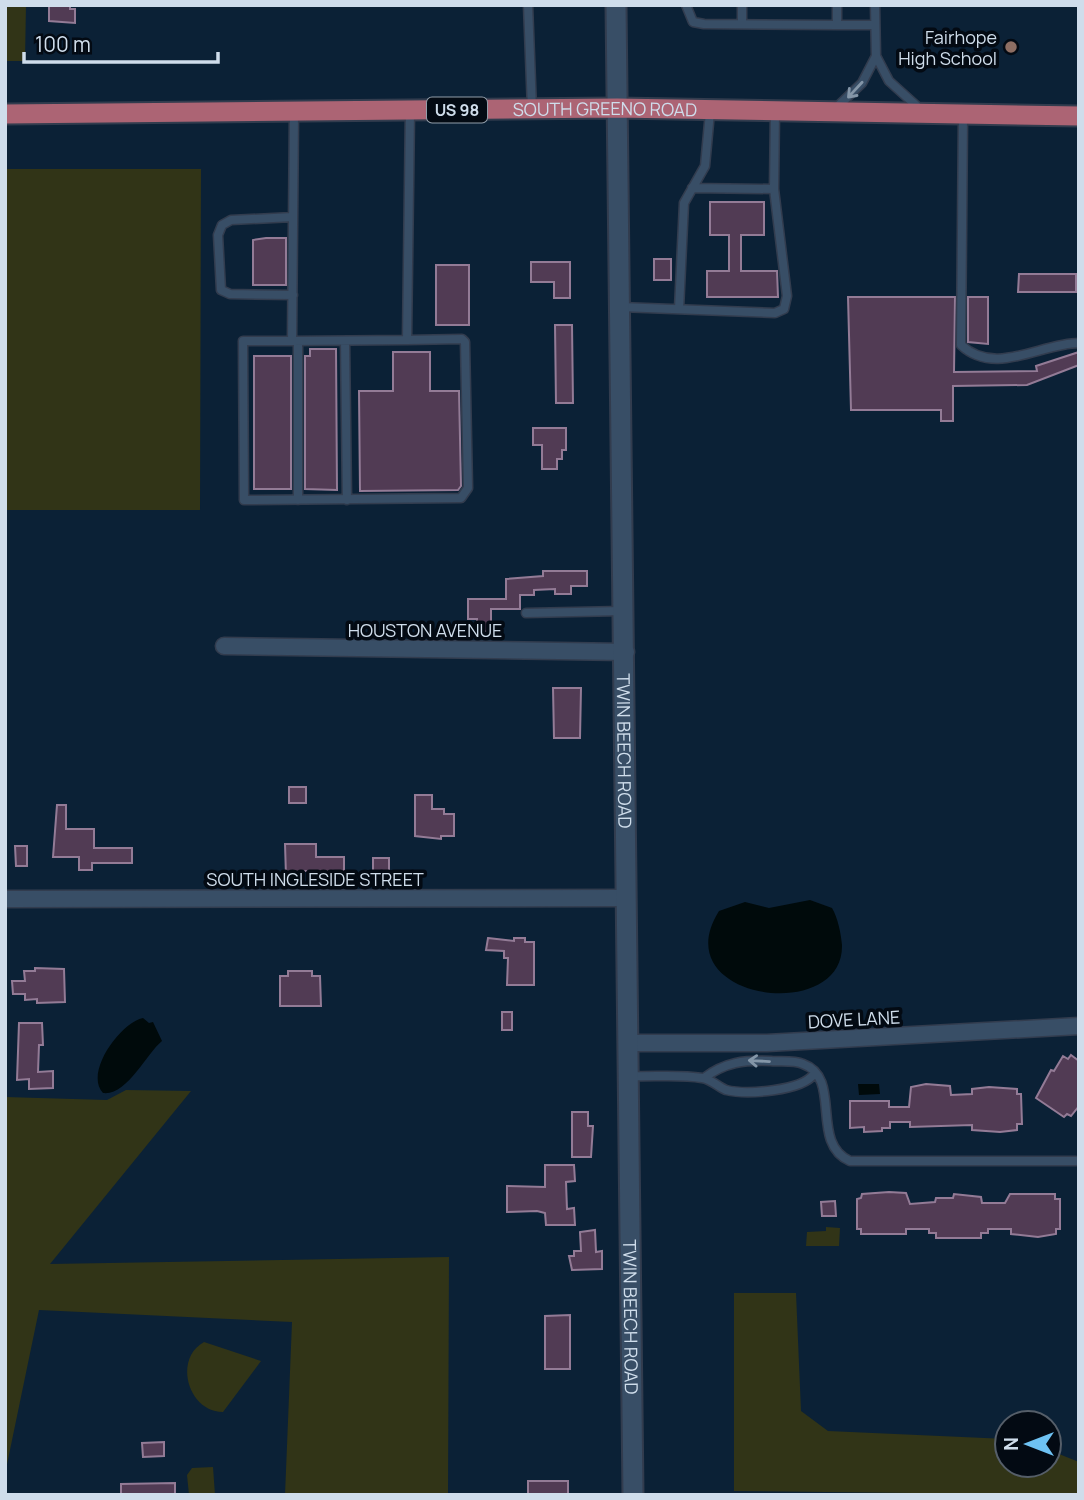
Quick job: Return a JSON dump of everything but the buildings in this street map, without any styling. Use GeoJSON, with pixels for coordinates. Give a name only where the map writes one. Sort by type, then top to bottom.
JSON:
{"type":"FeatureCollection","features":[{"type":"Feature","properties":{"kind":"main road","name":"SOUTH GREENO ROAD"},"geometry":{"type":"LineString","coordinates":[[5,114],[617,108],[1079,116]]}},
{"type":"Feature","properties":{"kind":"street","name":"TWIN BEECH ROAD"},"geometry":{"type":"LineString","coordinates":[[616,5],[626,652],[625,898],[631,1043],[634,1495]]}},
{"type":"Feature","properties":{"kind":"street","name":"HOUSTON AVENUE"},"geometry":{"type":"LineString","coordinates":[[224,646],[626,652]]}},
{"type":"Feature","properties":{"kind":"street","name":"SOUTH INGLESIDE STREET"},"geometry":{"type":"LineString","coordinates":[[5,899],[625,898]]}},
{"type":"Feature","properties":{"kind":"street","name":"DOVE LANE"},"geometry":{"type":"LineString","coordinates":[[631,1043],[767,1043],[1079,1026]]}},
{"type":"Feature","properties":{"kind":"lane"},"geometry":{"type":"LineString","coordinates":[[528,5],[532,109]]}},
{"type":"Feature","properties":{"kind":"lane"},"geometry":{"type":"LineString","coordinates":[[686,5],[693,22],[875,25]]}},
{"type":"Feature","properties":{"kind":"lane"},"geometry":{"type":"LineString","coordinates":[[742,5],[742,24]]}},
{"type":"Feature","properties":{"kind":"lane"},"geometry":{"type":"LineString","coordinates":[[837,5],[837,25]]}},
{"type":"Feature","properties":{"kind":"lane"},"geometry":{"type":"LineString","coordinates":[[875,5],[876,56],[889,81],[925,113]]}},
{"type":"Feature","properties":{"kind":"lane"},"geometry":{"type":"LineString","coordinates":[[831,111],[862,83],[876,56]]}},
{"type":"Feature","properties":{"kind":"lane"},"geometry":{"type":"LineString","coordinates":[[407,340],[410,110]]}},
{"type":"Feature","properties":{"kind":"lane"},"geometry":{"type":"LineString","coordinates":[[679,309],[684,204],[705,166],[710,110]]}},
{"type":"Feature","properties":{"kind":"lane"},"geometry":{"type":"LineString","coordinates":[[294,111],[293,295],[298,500]]}},
{"type":"Feature","properties":{"kind":"lane"},"geometry":{"type":"LineString","coordinates":[[620,307],[775,313],[784,309],[786,284],[774,189],[775,111]]}},
{"type":"Feature","properties":{"kind":"lane"},"geometry":{"type":"LineString","coordinates":[[963,114],[961,345],[971,354],[991,359],[1034,354],[1059,345],[1079,342]]}},
{"type":"Feature","properties":{"kind":"lane"},"geometry":{"type":"LineString","coordinates":[[692,188],[774,189]]}},
{"type":"Feature","properties":{"kind":"lane"},"geometry":{"type":"LineString","coordinates":[[293,217],[231,220],[222,225],[218,235],[221,290],[230,295],[293,295]]}},
{"type":"Feature","properties":{"kind":"lane"},"geometry":{"type":"LineString","coordinates":[[462,339],[465,342],[468,488],[461,498],[244,500],[243,341],[407,340],[462,339]]}},
{"type":"Feature","properties":{"kind":"lane"},"geometry":{"type":"LineString","coordinates":[[345,341],[347,500]]}},
{"type":"Feature","properties":{"kind":"lane"},"geometry":{"type":"LineString","coordinates":[[526,613],[625,611]]}},
{"type":"Feature","properties":{"kind":"lane"},"geometry":{"type":"LineString","coordinates":[[704,1078],[720,1066],[746,1060],[801,1063],[814,1074],[826,1098],[831,1143],[842,1158],[850,1161],[1078,1159],[1079,1170]]}},
{"type":"Feature","properties":{"kind":"lane"},"geometry":{"type":"LineString","coordinates":[[631,1076],[704,1078],[725,1090],[747,1092],[801,1084],[809,1081],[814,1074]]}},
{"type":"Feature","properties":{"kind":"green space"},"geometry":{"type":"Polygon","coordinates":[[[5,5],[26,5],[25,61],[5,61],[5,5]]]}},
{"type":"Feature","properties":{"kind":"green space"},"geometry":{"type":"Polygon","coordinates":[[[5,169],[201,169],[200,510],[5,510],[5,169]]]}},
{"type":"Feature","properties":{"kind":"green space"},"geometry":{"type":"Polygon","coordinates":[[[126,1090],[191,1091],[50,1264],[449,1257],[448,1495],[285,1495],[292,1322],[39,1310],[5,1474],[5,1097],[107,1100],[126,1090]]]}},
{"type":"Feature","properties":{"kind":"green space"},"geometry":{"type":"Polygon","coordinates":[[[826,1227],[840,1228],[839,1246],[806,1246],[807,1232],[826,1231],[826,1227]]]}},
{"type":"Feature","properties":{"kind":"green space"},"geometry":{"type":"Polygon","coordinates":[[[734,1293],[796,1293],[801,1411],[828,1431],[993,1438],[993,1479],[1063,1479],[1063,1456],[1079,1462],[1079,1495],[734,1491],[734,1293]]]}},
{"type":"Feature","properties":{"kind":"green space"},"geometry":{"type":"Polygon","coordinates":[[[204,1342],[261,1361],[223,1412],[211,1410],[201,1403],[193,1394],[189,1383],[189,1360],[194,1350],[204,1342]]]}},
{"type":"Feature","properties":{"kind":"green space"},"geometry":{"type":"Polygon","coordinates":[[[213,1467],[215,1495],[189,1495],[187,1475],[192,1468],[213,1467]]]}},
{"type":"Feature","properties":{"kind":"shaded area"},"geometry":{"type":"Polygon","coordinates":[[[810,900],[832,908],[842,945],[835,970],[816,986],[789,993],[760,991],[734,982],[715,965],[708,941],[719,911],[745,902],[769,908],[810,900]]]}},
{"type":"Feature","properties":{"kind":"shaded area"},"geometry":{"type":"Polygon","coordinates":[[[143,1018],[149,1023],[153,1022],[162,1041],[128,1081],[112,1092],[103,1093],[98,1084],[98,1074],[107,1050],[124,1029],[143,1018]]]}},
{"type":"Feature","properties":{"kind":"shaded area"},"geometry":{"type":"Polygon","coordinates":[[[858,1084],[879,1084],[880,1094],[859,1095],[858,1084]]]}},
{"type":"Feature","properties":{"kind":"place","name":"Fairhope High School"},"geometry":{"type":"Point","coordinates":[1011,47]}}]}
